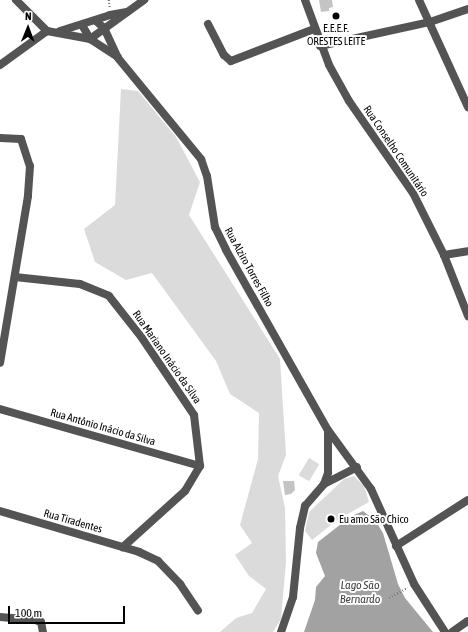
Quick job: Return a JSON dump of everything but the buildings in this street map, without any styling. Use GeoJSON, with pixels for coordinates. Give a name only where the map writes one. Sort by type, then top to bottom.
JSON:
{"type":"FeatureCollection","features":[{"type":"Feature","properties":{"kind":"street"},"geometry":{"type":"LineString","coordinates":[[16,0],[51,31],[90,39],[144,0]]}},
{"type":"Feature","properties":{"kind":"street","name":"Rua Conselho Comunitário"},"geometry":{"type":"LineString","coordinates":[[305,0],[320,46],[349,101],[413,193],[444,255],[468,316]]}},
{"type":"Feature","properties":{"kind":"street"},"geometry":{"type":"LineString","coordinates":[[419,0],[468,107]]}},
{"type":"Feature","properties":{"kind":"street"},"geometry":{"type":"LineString","coordinates":[[320,46],[430,22],[468,9]]}},
{"type":"Feature","properties":{"kind":"street"},"geometry":{"type":"LineString","coordinates":[[0,65],[51,31],[82,25],[110,15],[127,12]]}},
{"type":"Feature","properties":{"kind":"street","name":"Rua Alziro Torres Filho"},"geometry":{"type":"LineString","coordinates":[[96,21],[104,28],[118,58],[201,159],[207,176],[215,227],[328,430],[357,467],[371,489],[414,584],[445,632]]}},
{"type":"Feature","properties":{"kind":"street"},"geometry":{"type":"LineString","coordinates":[[208,24],[224,55],[231,60],[314,29]]}},
{"type":"Feature","properties":{"kind":"street","name":"Rua Alziro Torres Filho"},"geometry":{"type":"LineString","coordinates":[[82,25],[90,39],[118,58]]}},
{"type":"Feature","properties":{"kind":"street"},"geometry":{"type":"LineString","coordinates":[[0,138],[21,139],[30,166],[15,277],[0,363]]}},
{"type":"Feature","properties":{"kind":"street"},"geometry":{"type":"LineString","coordinates":[[444,255],[468,251]]}},
{"type":"Feature","properties":{"kind":"street","name":"Rua Mariano Inácio da Silva"},"geometry":{"type":"LineString","coordinates":[[15,277],[80,284],[108,296],[142,338],[194,415],[200,466]]}},
{"type":"Feature","properties":{"kind":"street","name":"Rua Antônio Inácio da Silva"},"geometry":{"type":"LineString","coordinates":[[0,409],[200,466]]}},
{"type":"Feature","properties":{"kind":"street"},"geometry":{"type":"LineString","coordinates":[[324,484],[328,473],[328,430]]}},
{"type":"Feature","properties":{"kind":"street"},"geometry":{"type":"LineString","coordinates":[[123,547],[185,492],[200,466]]}},
{"type":"Feature","properties":{"kind":"street"},"geometry":{"type":"LineString","coordinates":[[281,632],[293,596],[300,528],[305,506],[324,484],[342,472],[357,467]]}},
{"type":"Feature","properties":{"kind":"street"},"geometry":{"type":"LineString","coordinates":[[396,546],[468,500]]}},
{"type":"Feature","properties":{"kind":"street","name":"Rua Tiradentes"},"geometry":{"type":"LineString","coordinates":[[0,511],[139,552],[158,561],[180,584],[198,611]]}},
{"type":"Feature","properties":{"kind":"street"},"geometry":{"type":"LineString","coordinates":[[0,616],[41,622],[43,632]]}},
{"type":"Feature","properties":{"kind":"street"},"geometry":{"type":"LineString","coordinates":[[452,632],[468,621]]}},
{"type":"Feature","properties":{"kind":"path"},"geometry":{"type":"LineString","coordinates":[[389,598],[414,584]]}},
{"type":"Feature","properties":{"kind":"shaded area"},"geometry":{"type":"Polygon","coordinates":[[[121,89],[138,91],[176,137],[200,182],[189,215],[280,359],[286,455],[278,476],[285,508],[286,562],[281,619],[273,632],[220,632],[236,618],[252,613],[266,589],[249,576],[235,555],[252,543],[240,525],[258,459],[259,413],[230,394],[216,361],[152,273],[126,280],[95,262],[84,229],[115,205],[121,89]]]}},
{"type":"Feature","properties":{"kind":"shaded area"},"geometry":{"type":"Polygon","coordinates":[[[309,458],[319,464],[309,481],[299,475],[309,458]]]}},
{"type":"Feature","properties":{"kind":"shaded area"},"geometry":{"type":"Polygon","coordinates":[[[354,476],[364,486],[369,502],[337,520],[312,540],[305,531],[309,512],[344,479],[354,476]]]}},
{"type":"Feature","properties":{"kind":"water","name":"Lago São Bernardo"},"geometry":{"type":"Polygon","coordinates":[[[363,511],[375,520],[383,533],[398,584],[405,598],[433,632],[304,632],[315,600],[316,587],[325,576],[316,553],[318,542],[350,517],[363,511]]]}},
{"type":"Feature","properties":{"kind":"place","name":"E.E.E.F. ORESTES LEITE"},"geometry":{"type":"Point","coordinates":[336,16]}},
{"type":"Feature","properties":{"kind":"place","name":"Eu amo São Chico"},"geometry":{"type":"Point","coordinates":[331,519]}}]}
